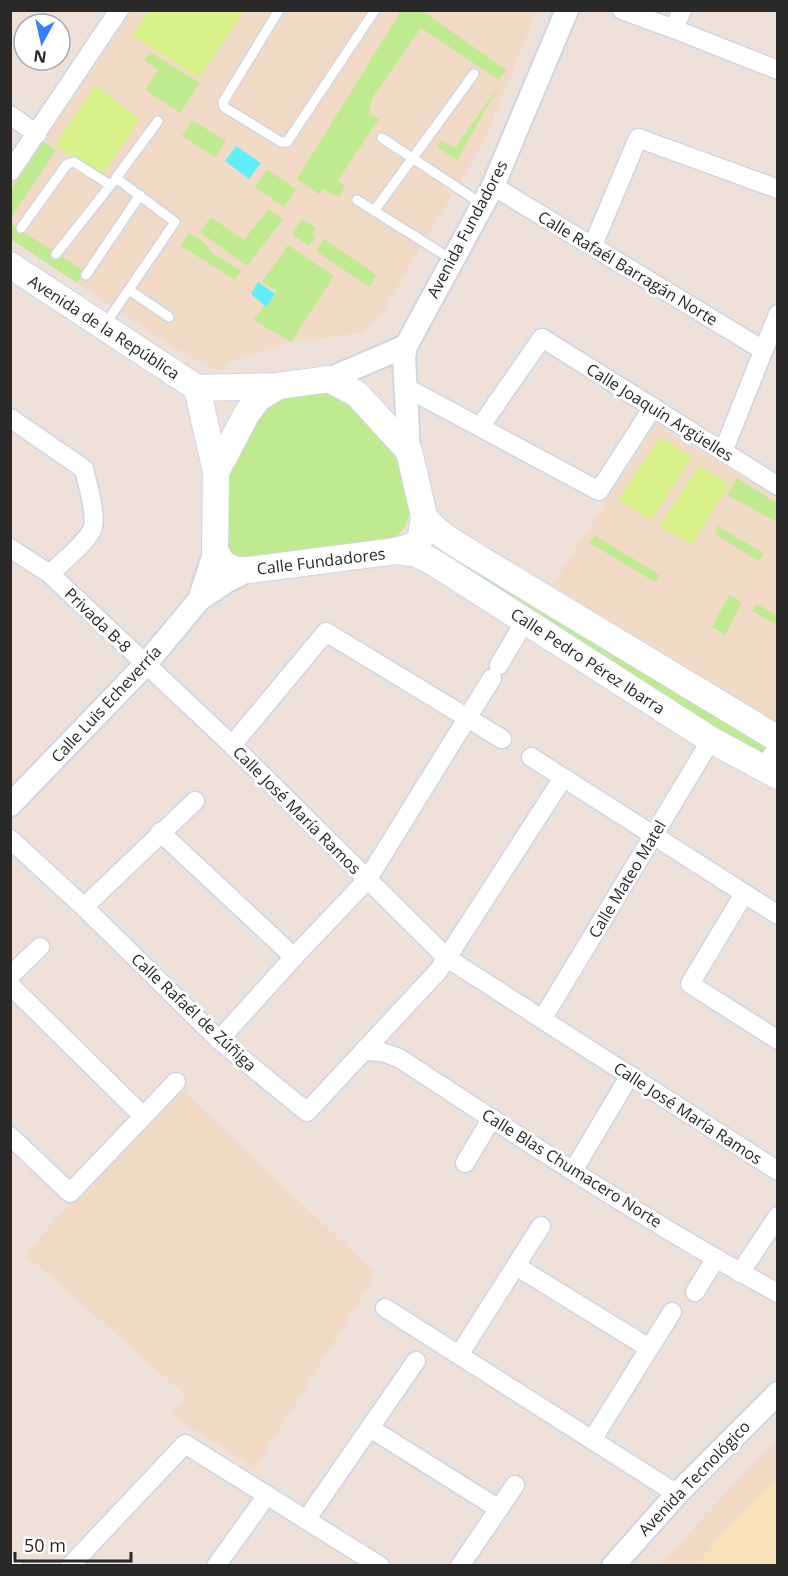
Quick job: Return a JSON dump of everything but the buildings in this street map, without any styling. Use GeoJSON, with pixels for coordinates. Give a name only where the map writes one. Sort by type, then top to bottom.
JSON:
{"type":"FeatureCollection","features":[{"type":"Feature","properties":{"kind":"main road","name":"Avenida de la República"},"geometry":{"type":"LineString","coordinates":[[10,265],[197,388]]}},
{"type":"Feature","properties":{"kind":"main road"},"geometry":{"type":"LineString","coordinates":[[215,551],[216,472],[197,388],[278,386],[328,379]]}},
{"type":"Feature","properties":{"kind":"main road","name":"Calle Fundadores"},"geometry":{"type":"LineString","coordinates":[[215,551],[223,564],[236,570],[249,570],[396,551],[416,545],[420,541],[424,516],[409,451],[357,394],[328,379]]}},
{"type":"Feature","properties":{"kind":"main road"},"geometry":{"type":"LineString","coordinates":[[216,472],[247,413],[259,398],[278,386]]}},
{"type":"Feature","properties":{"kind":"main road","name":"Calle Pedro Pérez Ibarra"},"geometry":{"type":"LineString","coordinates":[[424,516],[440,534],[777,739]]}},
{"type":"Feature","properties":{"kind":"main road","name":"Calle Pedro Pérez Ibarra"},"geometry":{"type":"LineString","coordinates":[[396,551],[421,556],[457,577],[711,740],[771,772]]}},
{"type":"Feature","properties":{"kind":"main road"},"geometry":{"type":"LineString","coordinates":[[457,577],[452,568],[453,558],[462,552],[472,554]]}},
{"type":"Feature","properties":{"kind":"street"},"geometry":{"type":"LineString","coordinates":[[10,172],[119,10]]}},
{"type":"Feature","properties":{"kind":"street","name":"Avenida Fundadores"},"geometry":{"type":"LineString","coordinates":[[406,346],[487,195],[567,10]]}},
{"type":"Feature","properties":{"kind":"street"},"geometry":{"type":"LineString","coordinates":[[622,10],[777,70]]}},
{"type":"Feature","properties":{"kind":"street"},"geometry":{"type":"LineString","coordinates":[[674,29],[682,10]]}},
{"type":"Feature","properties":{"kind":"street"},"geometry":{"type":"LineString","coordinates":[[10,115],[37,134]]}},
{"type":"Feature","properties":{"kind":"street"},"geometry":{"type":"LineString","coordinates":[[592,245],[638,138],[777,189]]}},
{"type":"Feature","properties":{"kind":"street","name":"Calle Rafaél Barragán Norte"},"geometry":{"type":"LineString","coordinates":[[487,195],[592,245],[763,350]]}},
{"type":"Feature","properties":{"kind":"street"},"geometry":{"type":"LineString","coordinates":[[723,452],[777,314]]}},
{"type":"Feature","properties":{"kind":"street","name":"Calle Joaquín Argüelles"},"geometry":{"type":"LineString","coordinates":[[480,427],[542,338],[777,486]]}},
{"type":"Feature","properties":{"kind":"street"},"geometry":{"type":"LineString","coordinates":[[328,379],[406,346]]}},
{"type":"Feature","properties":{"kind":"street","name":"Calle Fundadores"},"geometry":{"type":"LineString","coordinates":[[406,346],[405,387],[409,451]]}},
{"type":"Feature","properties":{"kind":"street"},"geometry":{"type":"LineString","coordinates":[[405,387],[599,491],[652,407]]}},
{"type":"Feature","properties":{"kind":"street","name":"Privada B-8"},"geometry":{"type":"LineString","coordinates":[[10,418],[84,469],[94,518],[93,528],[50,574]]}},
{"type":"Feature","properties":{"kind":"street","name":"Privada B-8"},"geometry":{"type":"LineString","coordinates":[[10,548],[50,574],[145,665]]}},
{"type":"Feature","properties":{"kind":"street","name":"Calle Luis Echeverría"},"geometry":{"type":"LineString","coordinates":[[199,600],[215,551]]}},
{"type":"Feature","properties":{"kind":"street","name":"Calle Luis Echeverría"},"geometry":{"type":"LineString","coordinates":[[10,805],[145,665],[199,600],[227,581],[249,570]]}},
{"type":"Feature","properties":{"kind":"street"},"geometry":{"type":"LineString","coordinates":[[219,1040],[367,880],[469,718],[525,621]]}},
{"type":"Feature","properties":{"kind":"street"},"geometry":{"type":"LineString","coordinates":[[232,745],[326,632],[502,739]]}},
{"type":"Feature","properties":{"kind":"street","name":"Calle José María Ramos"},"geometry":{"type":"LineString","coordinates":[[145,665],[232,745],[447,958],[777,1171]]}},
{"type":"Feature","properties":{"kind":"street","name":"Calle Mateo Matel"},"geometry":{"type":"LineString","coordinates":[[543,1018],[711,740]]}},
{"type":"Feature","properties":{"kind":"street"},"geometry":{"type":"LineString","coordinates":[[771,772],[777,747]]}},
{"type":"Feature","properties":{"kind":"street"},"geometry":{"type":"LineString","coordinates":[[531,757],[777,915]]}},
{"type":"Feature","properties":{"kind":"street"},"geometry":{"type":"LineString","coordinates":[[364,1051],[427,984],[447,958],[563,778]]}},
{"type":"Feature","properties":{"kind":"street"},"geometry":{"type":"LineString","coordinates":[[84,907],[195,801]]}},
{"type":"Feature","properties":{"kind":"street"},"geometry":{"type":"LineString","coordinates":[[160,832],[294,957]]}},
{"type":"Feature","properties":{"kind":"street","name":"Calle Rafaél de Zúñiga"},"geometry":{"type":"LineString","coordinates":[[10,839],[84,907],[219,1040],[307,1112],[364,1051]]}},
{"type":"Feature","properties":{"kind":"street"},"geometry":{"type":"LineString","coordinates":[[744,894],[690,984],[777,1040]]}},
{"type":"Feature","properties":{"kind":"street"},"geometry":{"type":"LineString","coordinates":[[10,976],[40,947]]}},
{"type":"Feature","properties":{"kind":"street"},"geometry":{"type":"LineString","coordinates":[[10,986],[143,1116]]}},
{"type":"Feature","properties":{"kind":"street","name":"Calle Blas Chumacero Norte"},"geometry":{"type":"LineString","coordinates":[[364,1051],[382,1052],[399,1058],[573,1171],[740,1273],[777,1293]]}},
{"type":"Feature","properties":{"kind":"street"},"geometry":{"type":"LineString","coordinates":[[573,1171],[630,1075]]}},
{"type":"Feature","properties":{"kind":"street"},"geometry":{"type":"LineString","coordinates":[[10,1136],[70,1193],[176,1082]]}},
{"type":"Feature","properties":{"kind":"street"},"geometry":{"type":"LineString","coordinates":[[465,1163],[492,1119]]}},
{"type":"Feature","properties":{"kind":"street"},"geometry":{"type":"LineString","coordinates":[[740,1273],[777,1216]]}},
{"type":"Feature","properties":{"kind":"street"},"geometry":{"type":"LineString","coordinates":[[459,1355],[541,1226]]}},
{"type":"Feature","properties":{"kind":"street"},"geometry":{"type":"LineString","coordinates":[[695,1292],[716,1258]]}},
{"type":"Feature","properties":{"kind":"street"},"geometry":{"type":"LineString","coordinates":[[516,1266],[649,1348]]}},
{"type":"Feature","properties":{"kind":"street"},"geometry":{"type":"LineString","coordinates":[[385,1308],[677,1494]]}},
{"type":"Feature","properties":{"kind":"street"},"geometry":{"type":"LineString","coordinates":[[592,1440],[672,1312]]}},
{"type":"Feature","properties":{"kind":"street"},"geometry":{"type":"LineString","coordinates":[[306,1520],[416,1361]]}},
{"type":"Feature","properties":{"kind":"street","name":"Avenida Tecnológico"},"geometry":{"type":"LineString","coordinates":[[613,1566],[677,1494],[777,1392]]}},
{"type":"Feature","properties":{"kind":"street"},"geometry":{"type":"LineString","coordinates":[[370,1428],[499,1509]]}},
{"type":"Feature","properties":{"kind":"street"},"geometry":{"type":"LineString","coordinates":[[70,1566],[185,1444],[380,1566]]}},
{"type":"Feature","properties":{"kind":"street"},"geometry":{"type":"LineString","coordinates":[[460,1566],[515,1485]]}},
{"type":"Feature","properties":{"kind":"street"},"geometry":{"type":"LineString","coordinates":[[216,1566],[267,1495]]}},
{"type":"Feature","properties":{"kind":"lane"},"geometry":{"type":"LineString","coordinates":[[279,10],[223,102],[224,107],[281,142],[287,142],[375,10]]}},
{"type":"Feature","properties":{"kind":"lane"},"geometry":{"type":"LineString","coordinates":[[374,211],[474,74]]}},
{"type":"Feature","properties":{"kind":"lane"},"geometry":{"type":"LineString","coordinates":[[56,254],[158,121]]}},
{"type":"Feature","properties":{"kind":"lane"},"geometry":{"type":"LineString","coordinates":[[382,138],[412,157],[487,195]]}},
{"type":"Feature","properties":{"kind":"lane"},"geometry":{"type":"LineString","coordinates":[[21,228],[67,164],[74,162],[140,195],[175,222],[104,326]]}},
{"type":"Feature","properties":{"kind":"lane"},"geometry":{"type":"LineString","coordinates":[[86,275],[140,195]]}},
{"type":"Feature","properties":{"kind":"lane"},"geometry":{"type":"LineString","coordinates":[[357,200],[451,260]]}},
{"type":"Feature","properties":{"kind":"lane"},"geometry":{"type":"LineString","coordinates":[[129,290],[169,317]]}},
{"type":"Feature","properties":{"kind":"shaded area"},"geometry":{"type":"Polygon","coordinates":[[[129,11],[537,11],[483,143],[383,311],[363,333],[291,342],[239,358],[219,371],[186,355],[11,239],[10,189],[129,11]]]}},
{"type":"Feature","properties":{"kind":"shaded area"},"geometry":{"type":"Polygon","coordinates":[[[655,424],[777,498],[777,721],[772,730],[550,589],[655,424]]]}},
{"type":"Feature","properties":{"kind":"shaded area"},"geometry":{"type":"Polygon","coordinates":[[[177,1085],[376,1274],[255,1469],[172,1415],[185,1395],[25,1254],[177,1085]]]}},
{"type":"Feature","properties":{"kind":"shaded area"},"geometry":{"type":"Polygon","coordinates":[[[777,1438],[777,1565],[659,1565],[777,1438]]]}},
{"type":"Feature","properties":{"kind":"green space"},"geometry":{"type":"Polygon","coordinates":[[[148,11],[244,11],[199,78],[132,35],[148,11]]]}},
{"type":"Feature","properties":{"kind":"green space"},"geometry":{"type":"Polygon","coordinates":[[[401,11],[423,11],[506,70],[499,80],[421,28],[372,98],[369,113],[379,119],[338,180],[345,186],[339,197],[323,189],[319,194],[297,179],[401,11]]]}},
{"type":"Feature","properties":{"kind":"green space"},"geometry":{"type":"Polygon","coordinates":[[[150,52],[200,83],[180,113],[145,90],[158,70],[144,60],[150,52]]]}},
{"type":"Feature","properties":{"kind":"green space"},"geometry":{"type":"Polygon","coordinates":[[[500,84],[457,160],[437,147],[442,141],[455,148],[500,84]]]}},
{"type":"Feature","properties":{"kind":"green space"},"geometry":{"type":"Polygon","coordinates":[[[95,85],[140,119],[101,176],[55,145],[95,85]]]}},
{"type":"Feature","properties":{"kind":"green space"},"geometry":{"type":"Polygon","coordinates":[[[192,120],[226,141],[215,157],[182,136],[192,120]]]}},
{"type":"Feature","properties":{"kind":"green space"},"geometry":{"type":"Polygon","coordinates":[[[44,141],[56,151],[11,217],[11,189],[44,141]]]}},
{"type":"Feature","properties":{"kind":"green space"},"geometry":{"type":"Polygon","coordinates":[[[267,169],[296,189],[284,207],[255,187],[267,169]]]}},
{"type":"Feature","properties":{"kind":"green space"},"geometry":{"type":"Polygon","coordinates":[[[268,209],[283,219],[247,266],[200,232],[211,217],[244,240],[268,209]]]}},
{"type":"Feature","properties":{"kind":"green space"},"geometry":{"type":"Polygon","coordinates":[[[302,219],[316,228],[312,234],[315,237],[309,246],[292,234],[302,219]]]}},
{"type":"Feature","properties":{"kind":"green space"},"geometry":{"type":"Polygon","coordinates":[[[10,223],[84,271],[77,283],[11,239],[10,223]]]}},
{"type":"Feature","properties":{"kind":"green space"},"geometry":{"type":"Polygon","coordinates":[[[189,233],[204,242],[211,252],[241,271],[235,280],[181,246],[189,233]]]}},
{"type":"Feature","properties":{"kind":"green space"},"geometry":{"type":"Polygon","coordinates":[[[324,239],[377,275],[369,287],[316,251],[324,239]]]}},
{"type":"Feature","properties":{"kind":"green space"},"geometry":{"type":"Polygon","coordinates":[[[288,245],[334,276],[291,342],[253,320],[277,291],[262,282],[288,245]]]}},
{"type":"Feature","properties":{"kind":"green space"},"geometry":{"type":"Polygon","coordinates":[[[340,388],[396,451],[410,512],[406,525],[398,535],[383,542],[249,567],[222,560],[220,492],[235,444],[275,394],[340,388]]]}},
{"type":"Feature","properties":{"kind":"green space"},"geometry":{"type":"Polygon","coordinates":[[[660,437],[692,457],[651,520],[618,500],[660,437]]]}},
{"type":"Feature","properties":{"kind":"green space"},"geometry":{"type":"Polygon","coordinates":[[[699,466],[729,484],[692,545],[659,526],[699,466]]]}},
{"type":"Feature","properties":{"kind":"green space"},"geometry":{"type":"Polygon","coordinates":[[[737,478],[777,503],[777,522],[727,495],[737,478]]]}},
{"type":"Feature","properties":{"kind":"green space"},"geometry":{"type":"Polygon","coordinates":[[[718,526],[765,554],[758,561],[715,534],[718,526]]]}},
{"type":"Feature","properties":{"kind":"green space"},"geometry":{"type":"Polygon","coordinates":[[[594,535],[660,575],[655,582],[590,543],[594,535]]]}},
{"type":"Feature","properties":{"kind":"green space"},"geometry":{"type":"Polygon","coordinates":[[[458,560],[770,744],[759,758],[455,563],[458,560]]]}},
{"type":"Feature","properties":{"kind":"green space"},"geometry":{"type":"Polygon","coordinates":[[[729,595],[742,602],[725,635],[712,627],[729,595]]]}},
{"type":"Feature","properties":{"kind":"green space"},"geometry":{"type":"Polygon","coordinates":[[[757,604],[777,616],[777,625],[752,611],[757,604]]]}},
{"type":"Feature","properties":{"kind":"sand"},"geometry":{"type":"Polygon","coordinates":[[[777,1476],[777,1565],[695,1565],[777,1476]]]}},
{"type":"Feature","properties":{"kind":"water"},"geometry":{"type":"Polygon","coordinates":[[[236,146],[261,163],[249,179],[225,161],[236,146]]]}},
{"type":"Feature","properties":{"kind":"water"},"geometry":{"type":"Polygon","coordinates":[[[258,282],[275,294],[266,307],[251,294],[258,282]]]}}]}
